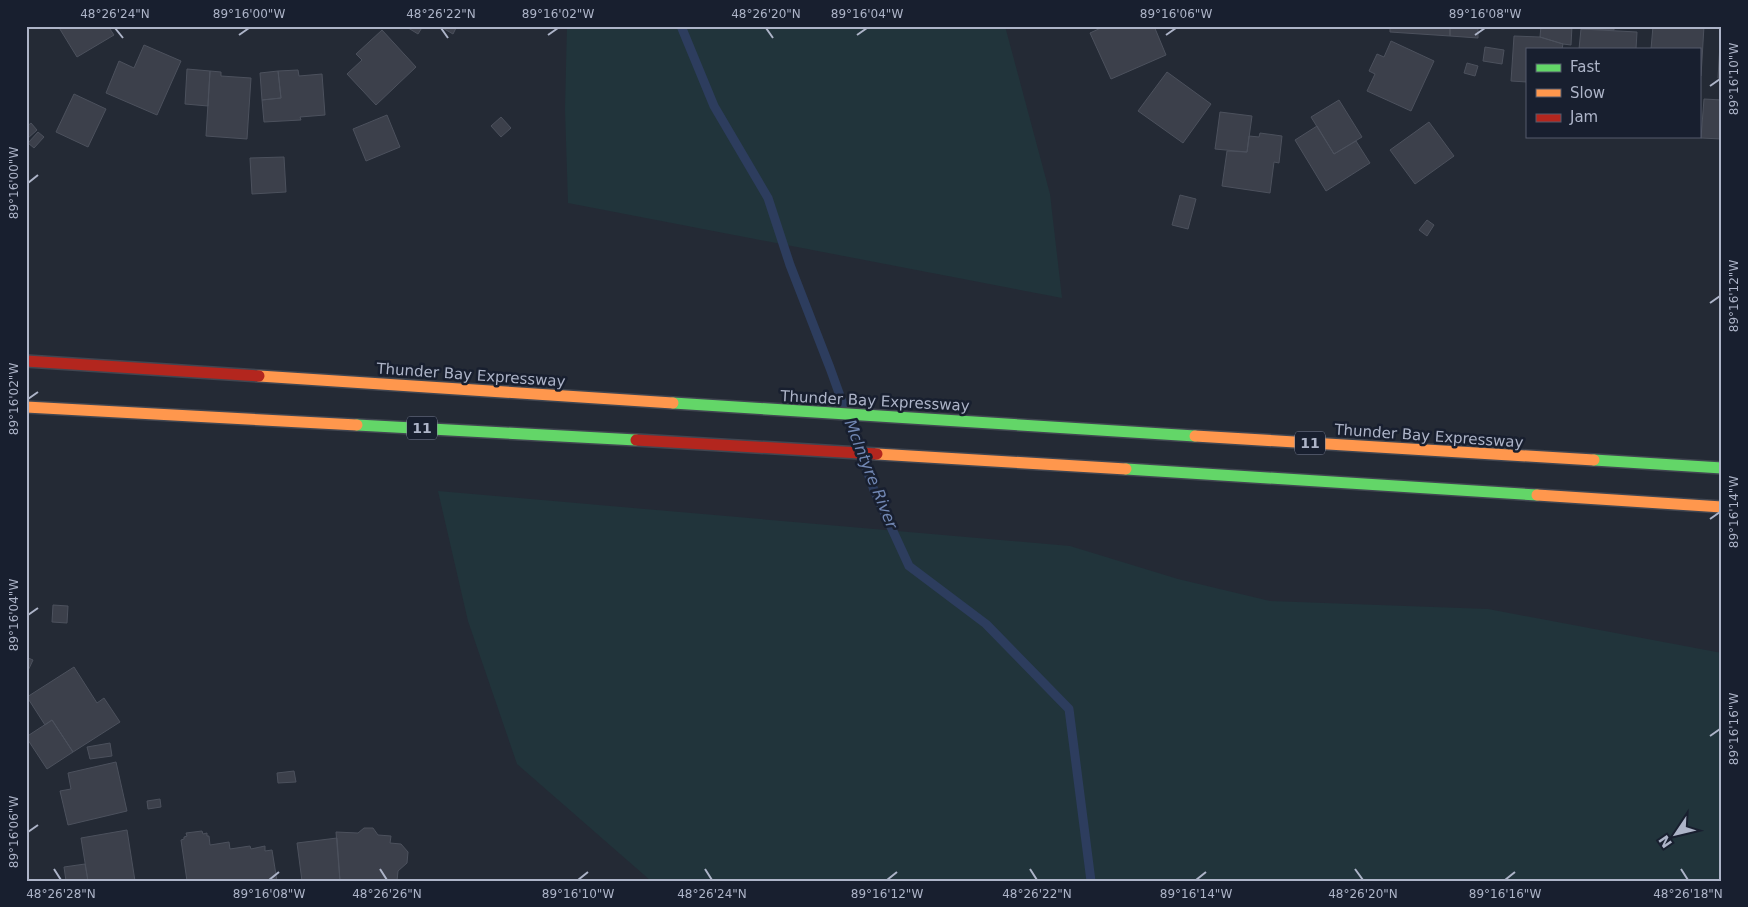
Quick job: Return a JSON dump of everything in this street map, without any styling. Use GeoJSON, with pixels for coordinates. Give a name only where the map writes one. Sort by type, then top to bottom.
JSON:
{"type":"FeatureCollection","features":[{"type":"Feature","properties":{"kind":"highway","name":"Thunder Bay Expressway"},"geometry":{"type":"LineString","coordinates":[[26,361],[803,412],[1722,468]]}},
{"type":"Feature","properties":{"kind":"highway","name":"11"},"geometry":{"type":"LineString","coordinates":[[26,407],[818,450],[1722,507]]}},
{"type":"Feature","properties":{"kind":"shaded area"},"geometry":{"type":"Polygon","coordinates":[[[567,26],[1005,26],[1050,194],[1062,298],[568,203],[565,109],[567,26]]]}},
{"type":"Feature","properties":{"kind":"shaded area"},"geometry":{"type":"Polygon","coordinates":[[[438,491],[1070,546],[1178,579],[1270,601],[1488,609],[1722,653],[1722,881],[651,881],[517,764],[468,621],[438,491]]]}},
{"type":"Feature","properties":{"kind":"building"},"geometry":{"type":"Polygon","coordinates":[[[58,26],[108,26],[114,35],[77,57],[58,26]]]}},
{"type":"Feature","properties":{"kind":"building"},"geometry":{"type":"Polygon","coordinates":[[[405,26],[423,26],[418,34],[405,26]]]}},
{"type":"Feature","properties":{"kind":"building"},"geometry":{"type":"Polygon","coordinates":[[[439,26],[457,26],[453,34],[439,26]]]}},
{"type":"Feature","properties":{"kind":"building"},"geometry":{"type":"Polygon","coordinates":[[[1105,26],[1154,26],[1166,55],[1111,79],[1090,33],[1105,26]]]}},
{"type":"Feature","properties":{"kind":"building"},"geometry":{"type":"Polygon","coordinates":[[[1390,26],[1450,26],[1450,36],[1390,32],[1390,26]]]}},
{"type":"Feature","properties":{"kind":"building"},"geometry":{"type":"Polygon","coordinates":[[[1450,26],[1478,26],[1478,38],[1450,36],[1450,26]]]}},
{"type":"Feature","properties":{"kind":"building"},"geometry":{"type":"Polygon","coordinates":[[[1541,26],[1572,26],[1571,45],[1540,37],[1541,26]]]}},
{"type":"Feature","properties":{"kind":"building"},"geometry":{"type":"Polygon","coordinates":[[[1581,26],[1614,26],[1614,30],[1581,29],[1581,26]]]}},
{"type":"Feature","properties":{"kind":"building"},"geometry":{"type":"Polygon","coordinates":[[[1653,26],[1704,26],[1701,76],[1700,48],[1651,48],[1653,26]]]}},
{"type":"Feature","properties":{"kind":"building"},"geometry":{"type":"Polygon","coordinates":[[[1721,26],[1722,78],[1718,78],[1721,26]]]}},
{"type":"Feature","properties":{"kind":"building"},"geometry":{"type":"Polygon","coordinates":[[[1581,29],[1637,32],[1636,48],[1579,48],[1581,29]]]}},
{"type":"Feature","properties":{"kind":"building"},"geometry":{"type":"Polygon","coordinates":[[[382,30],[416,67],[376,105],[347,74],[362,60],[356,54],[382,30]]]}},
{"type":"Feature","properties":{"kind":"building"},"geometry":{"type":"Polygon","coordinates":[[[1514,36],[1540,37],[1563,44],[1562,48],[1526,48],[1526,82],[1511,81],[1514,36]]]}},
{"type":"Feature","properties":{"kind":"building"},"geometry":{"type":"Polygon","coordinates":[[[1391,41],[1434,61],[1411,111],[1367,91],[1375,74],[1369,71],[1377,54],[1384,57],[1391,41]]]}},
{"type":"Feature","properties":{"kind":"building"},"geometry":{"type":"Polygon","coordinates":[[[144,45],[181,61],[157,115],[106,93],[119,61],[134,68],[144,45]]]}},
{"type":"Feature","properties":{"kind":"building"},"geometry":{"type":"Polygon","coordinates":[[[1485,47],[1504,50],[1502,64],[1483,61],[1485,47]]]}},
{"type":"Feature","properties":{"kind":"building"},"geometry":{"type":"Polygon","coordinates":[[[1467,63],[1478,66],[1475,76],[1464,73],[1467,63]]]}},
{"type":"Feature","properties":{"kind":"building"},"geometry":{"type":"Polygon","coordinates":[[[187,69],[210,71],[208,106],[185,104],[187,69]]]}},
{"type":"Feature","properties":{"kind":"building"},"geometry":{"type":"Polygon","coordinates":[[[298,70],[299,76],[322,74],[325,115],[300,117],[301,120],[264,122],[262,100],[281,98],[278,71],[298,70]]]}},
{"type":"Feature","properties":{"kind":"building"},"geometry":{"type":"Polygon","coordinates":[[[210,71],[221,72],[221,76],[251,78],[247,139],[206,136],[210,71]]]}},
{"type":"Feature","properties":{"kind":"building"},"geometry":{"type":"Polygon","coordinates":[[[278,71],[281,98],[262,100],[260,73],[278,71]]]}},
{"type":"Feature","properties":{"kind":"building"},"geometry":{"type":"Polygon","coordinates":[[[1167,72],[1211,104],[1183,143],[1138,111],[1167,72]]]}},
{"type":"Feature","properties":{"kind":"building"},"geometry":{"type":"Polygon","coordinates":[[[74,94],[106,109],[88,147],[56,132],[74,94]]]}},
{"type":"Feature","properties":{"kind":"building"},"geometry":{"type":"Polygon","coordinates":[[[1704,99],[1722,100],[1722,139],[1701,138],[1704,99]]]}},
{"type":"Feature","properties":{"kind":"building"},"geometry":{"type":"Polygon","coordinates":[[[1339,100],[1362,137],[1334,154],[1311,117],[1339,100]]]}},
{"type":"Feature","properties":{"kind":"building"},"geometry":{"type":"Polygon","coordinates":[[[1220,112],[1252,116],[1247,152],[1215,149],[1220,112]]]}},
{"type":"Feature","properties":{"kind":"building"},"geometry":{"type":"Polygon","coordinates":[[[387,115],[400,147],[366,161],[353,129],[387,115]]]}},
{"type":"Feature","properties":{"kind":"building"},"geometry":{"type":"Polygon","coordinates":[[[501,117],[511,128],[501,137],[491,126],[501,117]]]}},
{"type":"Feature","properties":{"kind":"building"},"geometry":{"type":"Polygon","coordinates":[[[1429,122],[1454,156],[1415,184],[1390,150],[1429,122]]]}},
{"type":"Feature","properties":{"kind":"building"},"geometry":{"type":"Polygon","coordinates":[[[31,123],[37,130],[27,139],[26,127],[31,123]]]}},
{"type":"Feature","properties":{"kind":"building"},"geometry":{"type":"Polygon","coordinates":[[[1317,126],[1334,154],[1356,141],[1370,163],[1326,191],[1295,140],[1317,126]]]}},
{"type":"Feature","properties":{"kind":"building"},"geometry":{"type":"Polygon","coordinates":[[[38,132],[44,137],[34,148],[28,143],[38,132]]]}},
{"type":"Feature","properties":{"kind":"building"},"geometry":{"type":"Polygon","coordinates":[[[1260,133],[1282,136],[1279,163],[1274,162],[1270,193],[1222,186],[1227,151],[1247,152],[1249,136],[1259,137],[1260,133]]]}},
{"type":"Feature","properties":{"kind":"building"},"geometry":{"type":"Polygon","coordinates":[[[284,157],[286,192],[252,194],[250,158],[284,157]]]}},
{"type":"Feature","properties":{"kind":"building"},"geometry":{"type":"Polygon","coordinates":[[[1180,195],[1196,199],[1188,229],[1172,225],[1180,195]]]}},
{"type":"Feature","properties":{"kind":"building"},"geometry":{"type":"Polygon","coordinates":[[[1427,220],[1434,225],[1427,236],[1419,230],[1427,220]]]}},
{"type":"Feature","properties":{"kind":"building"},"geometry":{"type":"Polygon","coordinates":[[[53,605],[68,606],[67,623],[52,622],[53,605]]]}},
{"type":"Feature","properties":{"kind":"building"},"geometry":{"type":"Polygon","coordinates":[[[26,657],[33,660],[26,675],[26,657]]]}},
{"type":"Feature","properties":{"kind":"building"},"geometry":{"type":"Polygon","coordinates":[[[74,667],[97,703],[104,698],[120,722],[73,752],[52,720],[45,725],[27,697],[74,667]]]}},
{"type":"Feature","properties":{"kind":"building"},"geometry":{"type":"Polygon","coordinates":[[[52,720],[73,752],[47,769],[26,737],[52,720]]]}},
{"type":"Feature","properties":{"kind":"building"},"geometry":{"type":"Polygon","coordinates":[[[110,743],[112,756],[90,759],[87,747],[110,743]]]}},
{"type":"Feature","properties":{"kind":"building"},"geometry":{"type":"Polygon","coordinates":[[[116,762],[127,811],[68,825],[60,791],[71,789],[68,773],[116,762]]]}},
{"type":"Feature","properties":{"kind":"building"},"geometry":{"type":"Polygon","coordinates":[[[294,771],[296,782],[278,783],[277,773],[294,771]]]}},
{"type":"Feature","properties":{"kind":"building"},"geometry":{"type":"Polygon","coordinates":[[[160,799],[161,807],[148,809],[147,801],[160,799]]]}},
{"type":"Feature","properties":{"kind":"building"},"geometry":{"type":"Polygon","coordinates":[[[364,828],[373,828],[378,835],[391,836],[390,843],[401,844],[408,852],[407,863],[398,871],[397,881],[340,881],[336,832],[358,833],[364,828]]]}},
{"type":"Feature","properties":{"kind":"building"},"geometry":{"type":"Polygon","coordinates":[[[127,830],[135,881],[88,881],[81,838],[127,830]]]}},
{"type":"Feature","properties":{"kind":"building"},"geometry":{"type":"Polygon","coordinates":[[[202,831],[203,834],[207,833],[207,836],[209,836],[210,845],[229,842],[230,849],[250,846],[251,849],[265,846],[265,851],[272,850],[277,881],[187,881],[181,840],[187,836],[186,833],[202,831]]]}},
{"type":"Feature","properties":{"kind":"building"},"geometry":{"type":"Polygon","coordinates":[[[337,838],[340,881],[302,881],[297,843],[337,838]]]}},
{"type":"Feature","properties":{"kind":"building"},"geometry":{"type":"Polygon","coordinates":[[[85,864],[88,881],[66,881],[64,867],[85,864]]]}},
{"type":"Feature","properties":{"kind":"waterway","name":"McIntyre River"},"geometry":{"type":"LineString","coordinates":[[681,26],[714,106],[768,198],[790,265],[874,490],[909,566],[986,624],[1069,709],[1091,881]]}},
{"type":"Feature","properties":{"kind":"traffic: fast"},"geometry":{"type":"LineString","coordinates":[[673,403],[1195,436]]}},
{"type":"Feature","properties":{"kind":"traffic: fast"},"geometry":{"type":"LineString","coordinates":[[357,425],[636,440]]}},
{"type":"Feature","properties":{"kind":"traffic: fast"},"geometry":{"type":"LineString","coordinates":[[1594,460],[1722,468]]}},
{"type":"Feature","properties":{"kind":"traffic: fast"},"geometry":{"type":"LineString","coordinates":[[1126,469],[1537,495]]}},
{"type":"Feature","properties":{"kind":"traffic: slow"},"geometry":{"type":"LineString","coordinates":[[259,376],[673,403]]}},
{"type":"Feature","properties":{"kind":"traffic: slow"},"geometry":{"type":"LineString","coordinates":[[26,407],[357,425]]}},
{"type":"Feature","properties":{"kind":"traffic: slow"},"geometry":{"type":"LineString","coordinates":[[1195,436],[1594,460]]}},
{"type":"Feature","properties":{"kind":"traffic: slow"},"geometry":{"type":"LineString","coordinates":[[877,454],[1126,469]]}},
{"type":"Feature","properties":{"kind":"traffic: slow"},"geometry":{"type":"LineString","coordinates":[[1537,495],[1722,507]]}},
{"type":"Feature","properties":{"kind":"traffic: jam"},"geometry":{"type":"LineString","coordinates":[[26,361],[259,376]]}},
{"type":"Feature","properties":{"kind":"traffic: jam"},"geometry":{"type":"LineString","coordinates":[[636,440],[877,454]]}}]}
